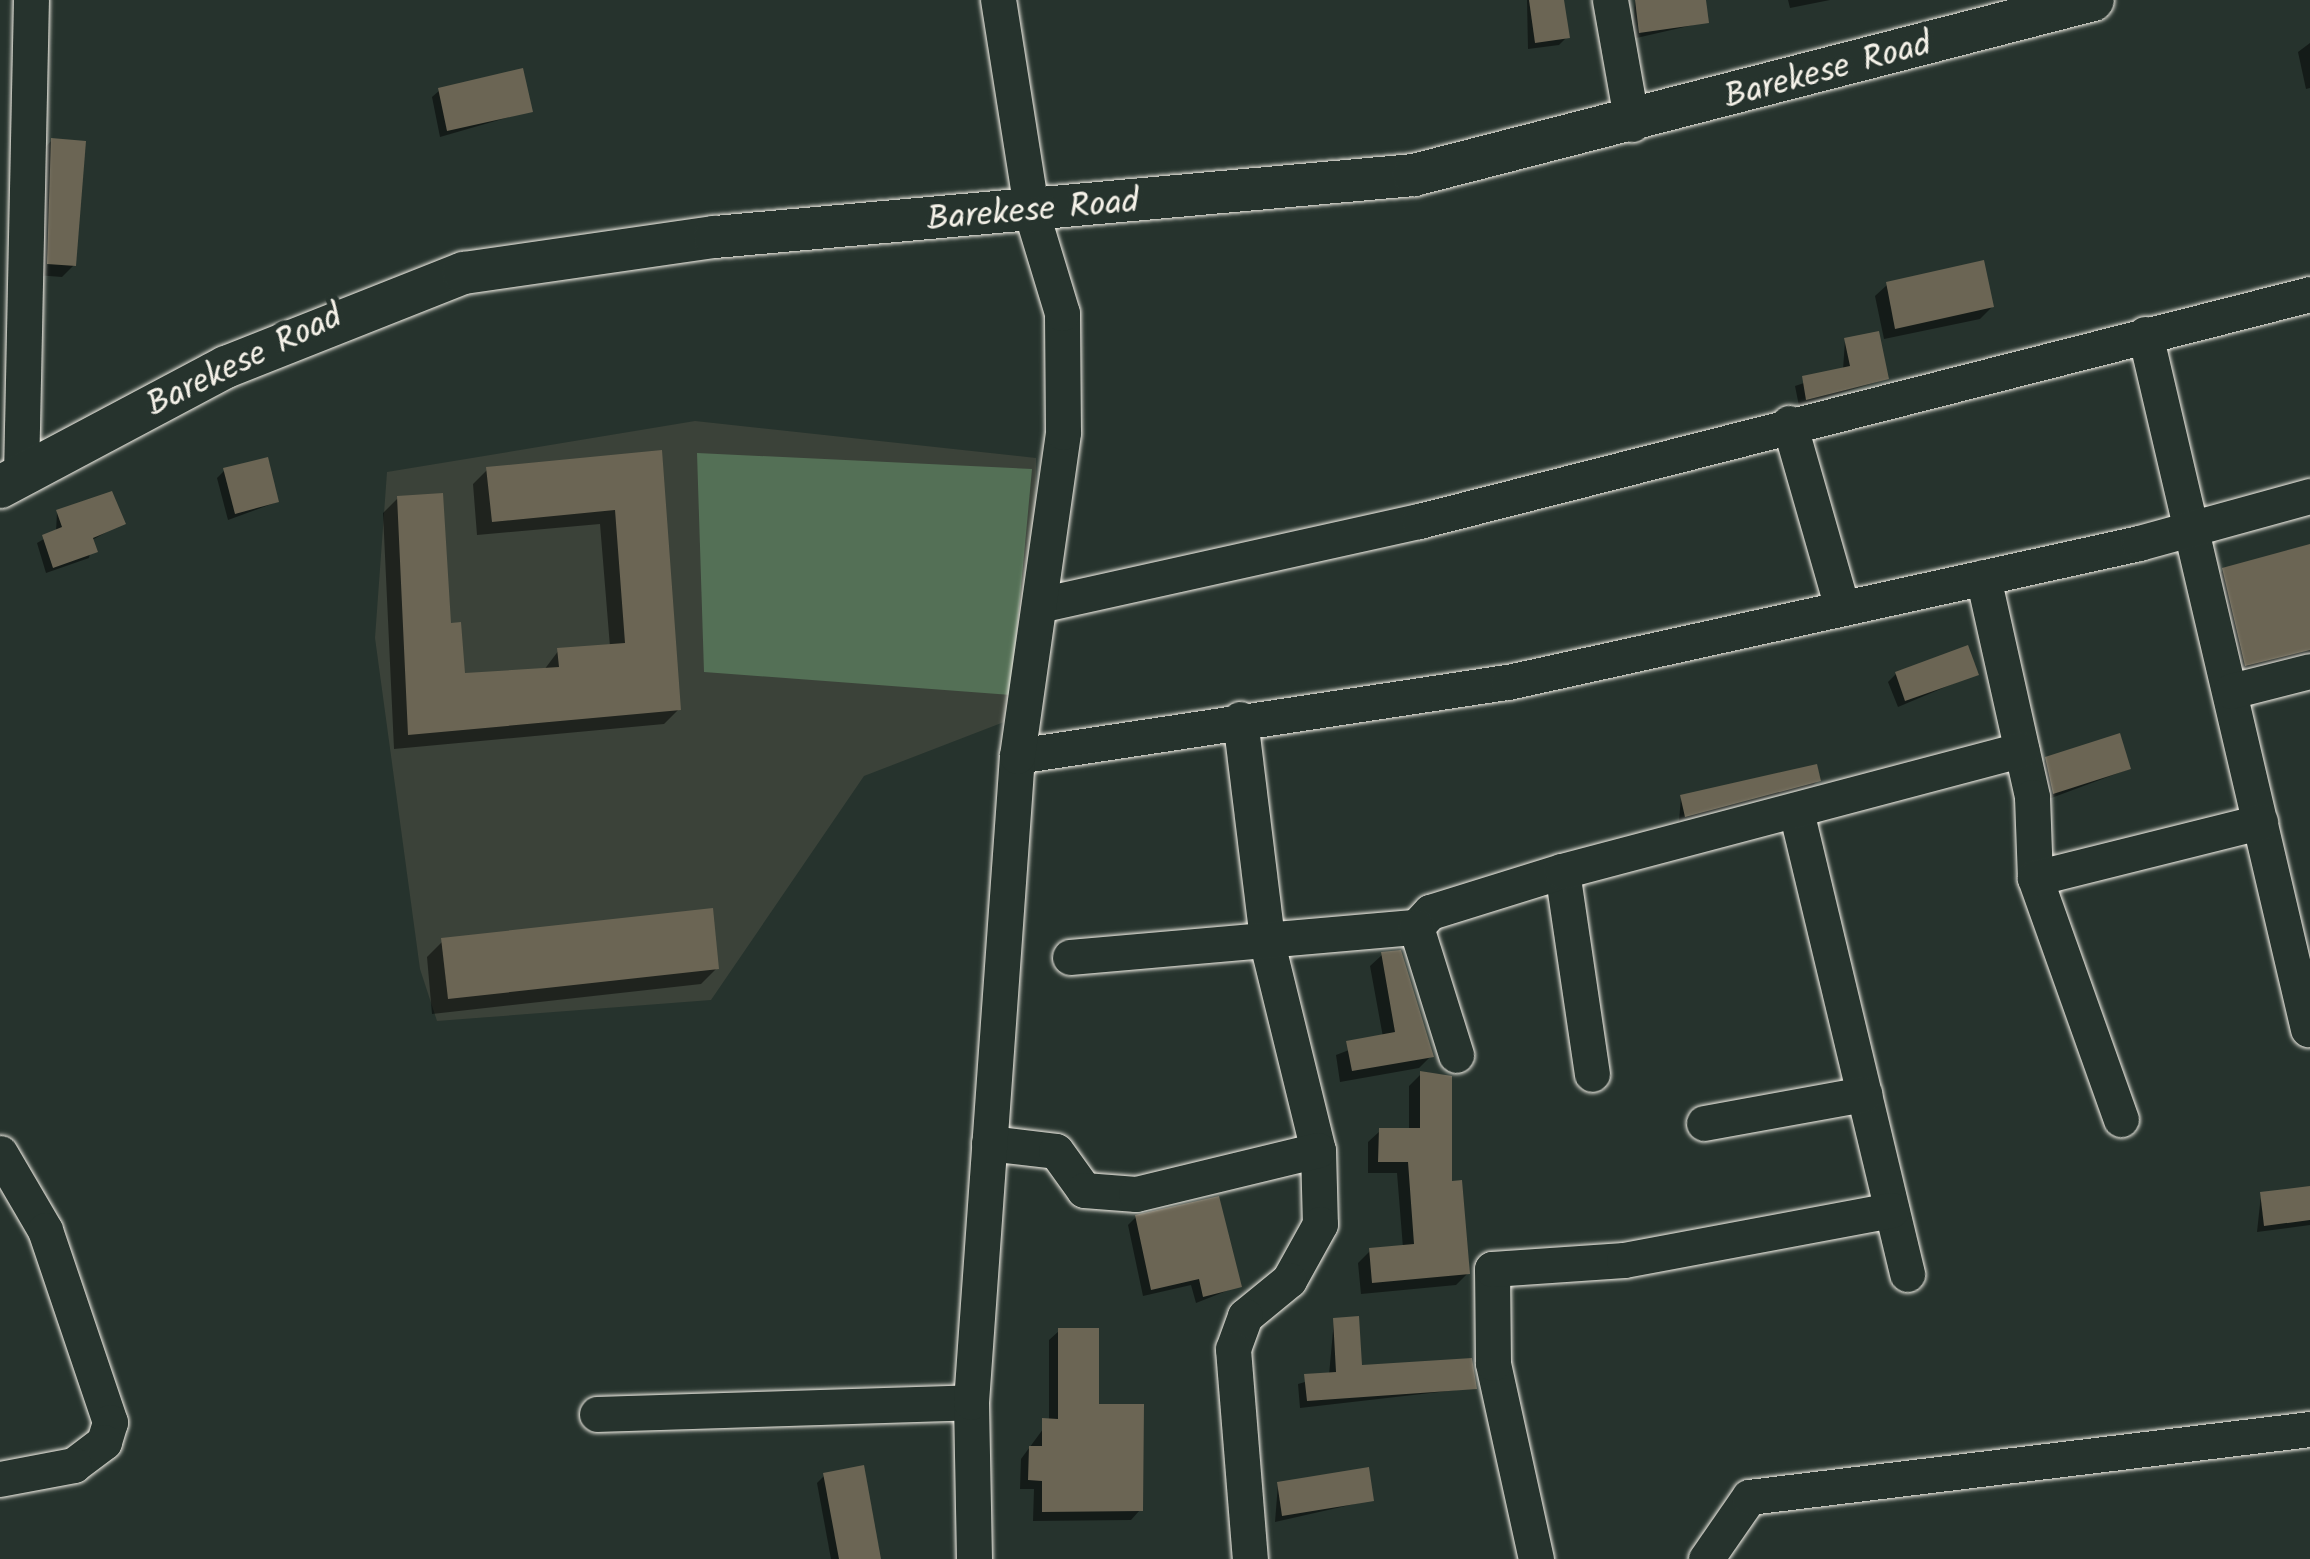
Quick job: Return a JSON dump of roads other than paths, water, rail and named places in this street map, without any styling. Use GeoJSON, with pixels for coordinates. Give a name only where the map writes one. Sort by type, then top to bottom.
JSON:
{"type":"FeatureCollection","features":[{"type":"Feature","properties":{"kind":"main road","name":"Barekese Road"},"geometry":{"type":"LineString","coordinates":[[10,481],[226,367],[464,273],[714,237],[1032,214],[1414,175],[1632,124],[2093,0]]}},
{"type":"Feature","properties":{"kind":"street"},"geometry":{"type":"LineString","coordinates":[[10,481],[11,382],[32,0]]}},
{"type":"Feature","properties":{"kind":"street"},"geometry":{"type":"LineString","coordinates":[[974,1559],[971,1402],[1016,756],[1044,604],[1064,432],[1062,313],[1032,214],[998,0]]}},
{"type":"Feature","properties":{"kind":"street"},"geometry":{"type":"LineString","coordinates":[[1610,0],[1632,124]]}},
{"type":"Feature","properties":{"kind":"street"},"geometry":{"type":"LineString","coordinates":[[1044,604],[1419,521],[1789,423],[2310,294]]}},
{"type":"Feature","properties":{"kind":"street"},"geometry":{"type":"LineString","coordinates":[[2145,334],[2308,1029]]}},
{"type":"Feature","properties":{"kind":"street"},"geometry":{"type":"LineString","coordinates":[[1789,423],[1840,604]]}},
{"type":"Feature","properties":{"kind":"street"},"geometry":{"type":"LineString","coordinates":[[1016,756],[1240,719],[1508,682],[1840,604],[1983,577],[2309,502]]}},
{"type":"Feature","properties":{"kind":"street"},"geometry":{"type":"LineString","coordinates":[[1983,577],[2021,750],[2036,878],[2122,1120]]}},
{"type":"Feature","properties":{"kind":"street"},"geometry":{"type":"LineString","coordinates":[[2231,691],[2310,672]]}},
{"type":"Feature","properties":{"kind":"street"},"geometry":{"type":"LineString","coordinates":[[1240,719],[1268,946],[1318,1150],[1320,1224],[1289,1280],[1245,1316],[1233,1349],[1250,1559]]}},
{"type":"Feature","properties":{"kind":"street"},"geometry":{"type":"LineString","coordinates":[[1070,958],[1268,946],[1416,927],[1430,912],[1562,871],[1796,815],[2021,750]]}},
{"type":"Feature","properties":{"kind":"street"},"geometry":{"type":"LineString","coordinates":[[1796,815],[1907,1274]]}},
{"type":"Feature","properties":{"kind":"street"},"geometry":{"type":"LineString","coordinates":[[2036,878],[2260,822]]}},
{"type":"Feature","properties":{"kind":"street"},"geometry":{"type":"LineString","coordinates":[[1562,871],[1592,1074]]}},
{"type":"Feature","properties":{"kind":"street"},"geometry":{"type":"LineString","coordinates":[[1416,927],[1456,1056]]}},
{"type":"Feature","properties":{"kind":"street"},"geometry":{"type":"LineString","coordinates":[[1704,1123],[1864,1094]]}},
{"type":"Feature","properties":{"kind":"street"},"geometry":{"type":"LineString","coordinates":[[989,1143],[1056,1151],[1084,1190],[1136,1194],[1318,1150]]}},
{"type":"Feature","properties":{"kind":"street"},"geometry":{"type":"LineString","coordinates":[[0,1153],[44,1230],[110,1422],[104,1442],[74,1465],[0,1479]]}},
{"type":"Feature","properties":{"kind":"street"},"geometry":{"type":"LineString","coordinates":[[1536,1559],[1493,1363],[1492,1269],[1624,1260],[1891,1210]]}},
{"type":"Feature","properties":{"kind":"street"},"geometry":{"type":"LineString","coordinates":[[597,1414],[971,1402]]}},
{"type":"Feature","properties":{"kind":"street"},"geometry":{"type":"LineString","coordinates":[[1706,1559],[1748,1497],[2310,1428]]}}]}
